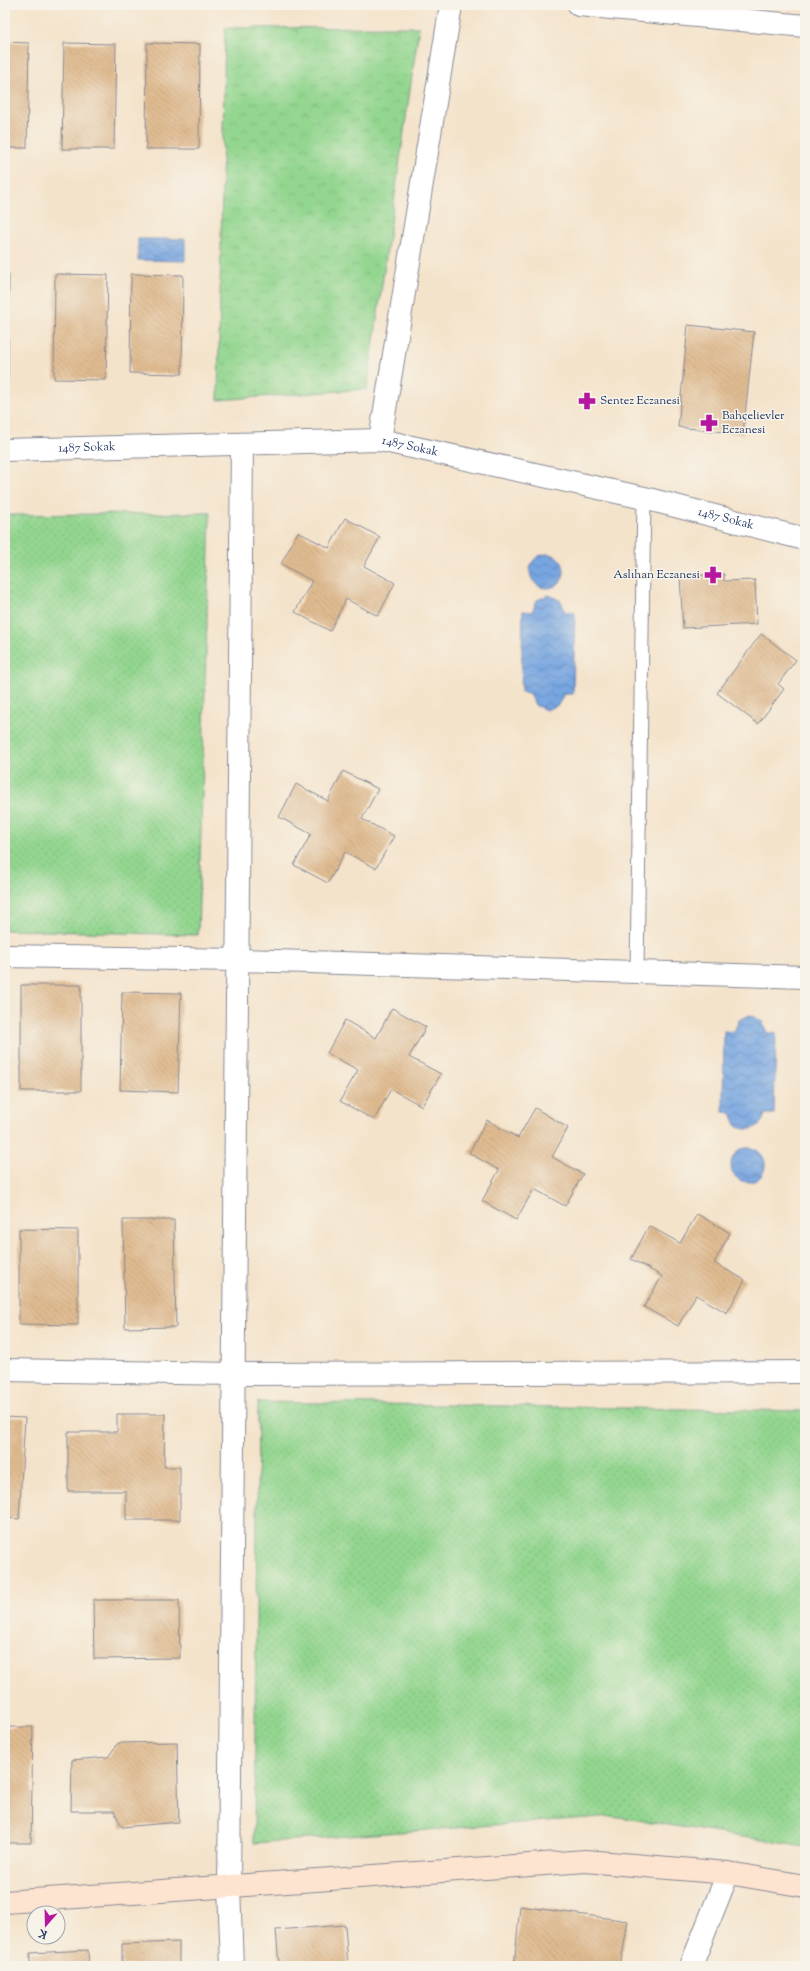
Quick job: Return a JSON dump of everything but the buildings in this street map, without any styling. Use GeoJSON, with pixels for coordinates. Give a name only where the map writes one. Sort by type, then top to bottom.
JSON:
{"type":"FeatureCollection","features":[{"type":"Feature","properties":{"kind":"street"},"geometry":{"type":"LineString","coordinates":[[380,440],[451,5]]}},
{"type":"Feature","properties":{"kind":"street"},"geometry":{"type":"LineString","coordinates":[[579,5],[805,26]]}},
{"type":"Feature","properties":{"kind":"street","name":"1487 Sokak"},"geometry":{"type":"LineString","coordinates":[[5,450],[380,440],[644,498],[805,539]]}},
{"type":"Feature","properties":{"kind":"street"},"geometry":{"type":"LineString","coordinates":[[232,1966],[229,1887],[242,444]]}},
{"type":"Feature","properties":{"kind":"street"},"geometry":{"type":"LineString","coordinates":[[5,956],[637,970],[805,977]]}},
{"type":"Feature","properties":{"kind":"street"},"geometry":{"type":"LineString","coordinates":[[5,1370],[234,1374],[805,1372]]}},
{"type":"Feature","properties":{"kind":"street"},"geometry":{"type":"LineString","coordinates":[[5,1902],[586,1860],[728,1873],[805,1886]]}},
{"type":"Feature","properties":{"kind":"street"},"geometry":{"type":"LineString","coordinates":[[691,1966],[728,1873]]}},
{"type":"Feature","properties":{"kind":"lane"},"geometry":{"type":"LineString","coordinates":[[637,970],[644,498]]}},
{"type":"Feature","properties":{"kind":"green space"},"geometry":{"type":"Polygon","coordinates":[[[419,27],[367,389],[218,400],[225,28],[419,27]]]}},
{"type":"Feature","properties":{"kind":"green space"},"geometry":{"type":"Polygon","coordinates":[[[210,513],[198,935],[5,930],[5,515],[210,513]]]}},
{"type":"Feature","properties":{"kind":"green space"},"geometry":{"type":"Polygon","coordinates":[[[258,1402],[805,1411],[805,1847],[613,1816],[254,1843],[258,1402]]]}},
{"type":"Feature","properties":{"kind":"water"},"geometry":{"type":"Polygon","coordinates":[[[138,239],[185,239],[185,261],[138,260],[138,239]]]}},
{"type":"Feature","properties":{"kind":"water"},"geometry":{"type":"Polygon","coordinates":[[[547,554],[559,559],[564,571],[559,583],[547,588],[535,583],[530,571],[535,559],[547,554]]]}},
{"type":"Feature","properties":{"kind":"water"},"geometry":{"type":"Polygon","coordinates":[[[549,595],[561,601],[565,612],[575,613],[573,694],[564,694],[558,705],[546,710],[535,705],[530,693],[521,692],[523,611],[532,612],[537,600],[549,595]]]}},
{"type":"Feature","properties":{"kind":"water"},"geometry":{"type":"Polygon","coordinates":[[[750,1015],[762,1021],[767,1033],[776,1033],[774,1114],[765,1114],[758,1126],[745,1129],[736,1125],[731,1113],[723,1112],[724,1031],[734,1032],[739,1020],[750,1015]]]}},
{"type":"Feature","properties":{"kind":"water"},"geometry":{"type":"Polygon","coordinates":[[[748,1148],[760,1153],[765,1165],[760,1177],[748,1182],[736,1177],[731,1165],[736,1153],[748,1148]]]}},
{"type":"Feature","properties":{"kind":"place","name":"Sentez Eczanesi"},"geometry":{"type":"Point","coordinates":[587,401]}},
{"type":"Feature","properties":{"kind":"place","name":"Bahçelievler Eczanesi"},"geometry":{"type":"Point","coordinates":[709,423]}},
{"type":"Feature","properties":{"kind":"place","name":"Aslıhan Eczanesi"},"geometry":{"type":"Point","coordinates":[713,575]}}]}
